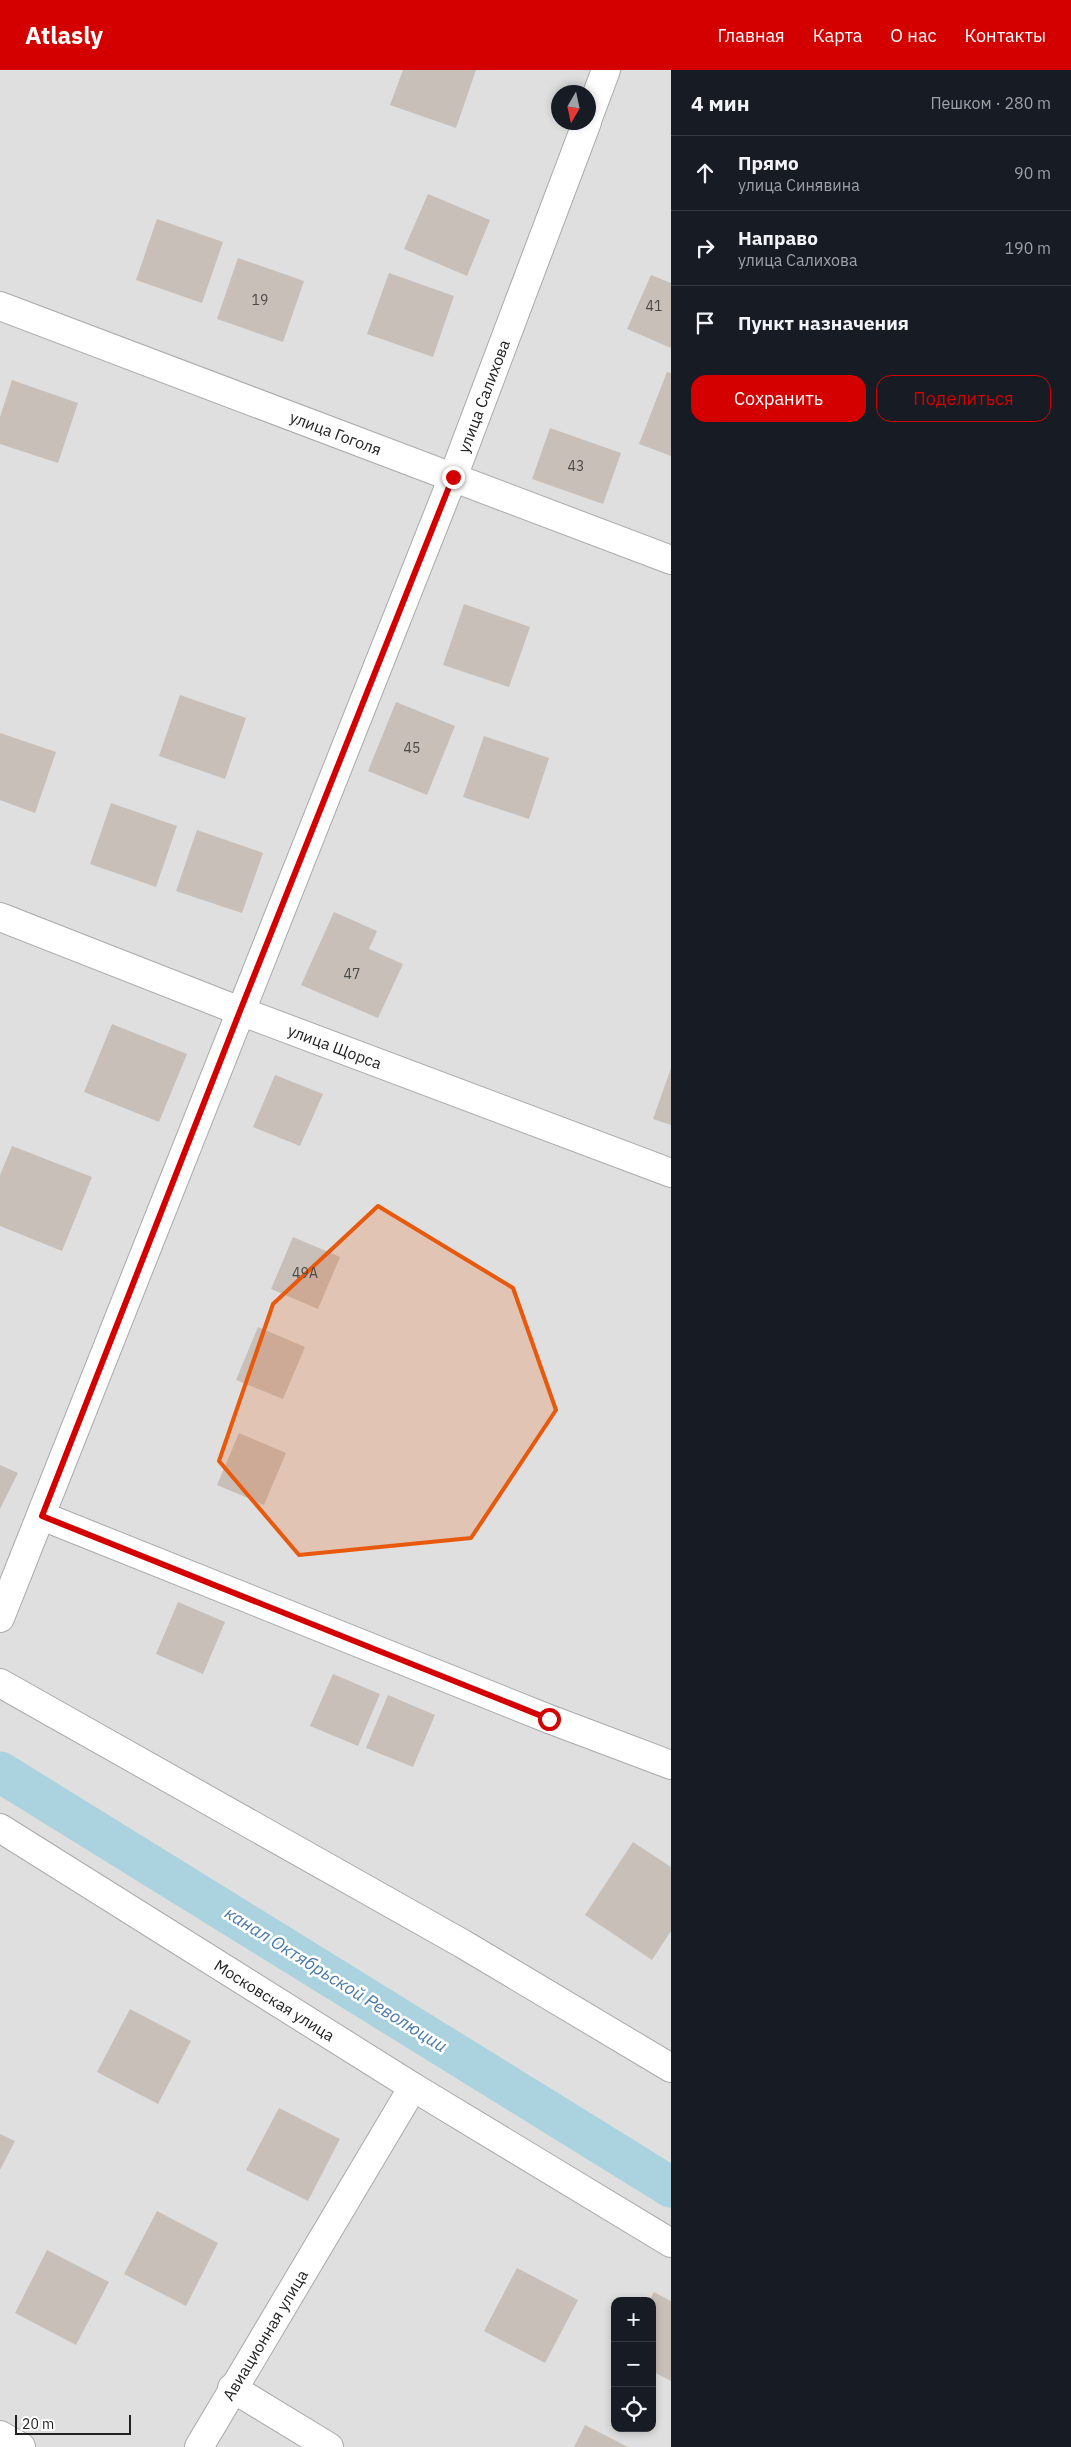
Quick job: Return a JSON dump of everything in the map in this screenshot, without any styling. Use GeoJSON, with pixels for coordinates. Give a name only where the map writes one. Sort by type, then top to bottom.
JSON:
{"type":"FeatureCollection","features":[{"type":"Feature","properties":{"kind":"street"},"geometry":{"type":"LineString","coordinates":[[596,97],[606,70]]}},
{"type":"Feature","properties":{"kind":"street","name":"улица Салихова"},"geometry":{"type":"LineString","coordinates":[[0,1618],[453,477],[584,130]]}},
{"type":"Feature","properties":{"kind":"street","name":"улица Гоголя"},"geometry":{"type":"LineString","coordinates":[[0,306],[671,560]]}},
{"type":"Feature","properties":{"kind":"street","name":"улица Щорса"},"geometry":{"type":"LineString","coordinates":[[0,917],[240,1011],[671,1173]]}},
{"type":"Feature","properties":{"kind":"street"},"geometry":{"type":"LineString","coordinates":[[42,1516],[540,1716],[671,1765]]}},
{"type":"Feature","properties":{"kind":"street"},"geometry":{"type":"LineString","coordinates":[[0,1683],[463,1944],[671,2068]]}},
{"type":"Feature","properties":{"kind":"street","name":"Московская улица"},"geometry":{"type":"LineString","coordinates":[[0,1828],[414,2087],[671,2243]]}},
{"type":"Feature","properties":{"kind":"street","name":"Авиационная улица"},"geometry":{"type":"LineString","coordinates":[[198,2447],[414,2087]]}},
{"type":"Feature","properties":{"kind":"street"},"geometry":{"type":"LineString","coordinates":[[232,2388],[329,2447]]}},
{"type":"Feature","properties":{"kind":"street"},"geometry":{"type":"LineString","coordinates":[[0,2435],[21,2447]]}},
{"type":"Feature","properties":{"kind":"highlighted area"},"geometry":{"type":"Polygon","coordinates":[[[378,1206],[513,1288],[556,1410],[471,1538],[299,1555],[219,1461],[273,1304],[378,1206]]]}},
{"type":"Feature","properties":{"kind":"shaded area"},"geometry":{"type":"Polygon","coordinates":[[[0,70],[671,70],[671,2447],[0,2447],[0,70]]]}},
{"type":"Feature","properties":{"kind":"building"},"geometry":{"type":"Polygon","coordinates":[[[403,70],[476,70],[456,128],[390,105],[403,70]]]}},
{"type":"Feature","properties":{"kind":"building"},"geometry":{"type":"Polygon","coordinates":[[[428,194],[490,220],[467,276],[404,249],[428,194]]]}},
{"type":"Feature","properties":{"kind":"building"},"geometry":{"type":"Polygon","coordinates":[[[157,219],[223,242],[202,303],[136,280],[157,219]]]}},
{"type":"Feature","properties":{"kind":"building"},"geometry":{"type":"Polygon","coordinates":[[[238,258],[304,281],[283,342],[217,319],[238,258]]]}},
{"type":"Feature","properties":{"kind":"building"},"geometry":{"type":"Polygon","coordinates":[[[389,273],[454,296],[433,357],[367,334],[389,273]]]}},
{"type":"Feature","properties":{"kind":"building"},"geometry":{"type":"Polygon","coordinates":[[[651,275],[671,283],[671,348],[627,329],[651,275]]]}},
{"type":"Feature","properties":{"kind":"building"},"geometry":{"type":"Polygon","coordinates":[[[667,372],[671,373],[671,456],[639,444],[667,372]]]}},
{"type":"Feature","properties":{"kind":"building"},"geometry":{"type":"Polygon","coordinates":[[[12,380],[78,403],[58,463],[0,444],[0,417],[12,380]]]}},
{"type":"Feature","properties":{"kind":"building"},"geometry":{"type":"Polygon","coordinates":[[[550,428],[621,453],[603,504],[532,479],[550,428]]]}},
{"type":"Feature","properties":{"kind":"building"},"geometry":{"type":"Polygon","coordinates":[[[464,604],[530,627],[509,687],[443,665],[464,604]]]}},
{"type":"Feature","properties":{"kind":"building"},"geometry":{"type":"Polygon","coordinates":[[[180,695],[246,718],[225,779],[159,756],[180,695]]]}},
{"type":"Feature","properties":{"kind":"building"},"geometry":{"type":"Polygon","coordinates":[[[396,702],[455,726],[427,795],[368,771],[396,702]]]}},
{"type":"Feature","properties":{"kind":"building"},"geometry":{"type":"Polygon","coordinates":[[[0,733],[56,752],[35,813],[0,800],[0,733]]]}},
{"type":"Feature","properties":{"kind":"building"},"geometry":{"type":"Polygon","coordinates":[[[484,736],[549,758],[529,819],[463,797],[484,736]]]}},
{"type":"Feature","properties":{"kind":"building"},"geometry":{"type":"Polygon","coordinates":[[[111,803],[177,826],[156,887],[90,864],[111,803]]]}},
{"type":"Feature","properties":{"kind":"building"},"geometry":{"type":"Polygon","coordinates":[[[197,830],[263,853],[242,913],[176,891],[197,830]]]}},
{"type":"Feature","properties":{"kind":"building"},"geometry":{"type":"Polygon","coordinates":[[[334,912],[377,931],[369,949],[403,964],[378,1018],[301,985],[334,912]]]}},
{"type":"Feature","properties":{"kind":"building"},"geometry":{"type":"Polygon","coordinates":[[[112,1024],[187,1054],[159,1122],[84,1092],[112,1024]]]}},
{"type":"Feature","properties":{"kind":"building"},"geometry":{"type":"Polygon","coordinates":[[[671,1068],[671,1125],[653,1119],[671,1068]]]}},
{"type":"Feature","properties":{"kind":"building"},"geometry":{"type":"Polygon","coordinates":[[[275,1075],[323,1094],[300,1146],[253,1127],[275,1075]]]}},
{"type":"Feature","properties":{"kind":"building"},"geometry":{"type":"Polygon","coordinates":[[[12,1146],[92,1177],[62,1251],[0,1226],[0,1175],[12,1146]]]}},
{"type":"Feature","properties":{"kind":"building"},"geometry":{"type":"Polygon","coordinates":[[[293,1237],[340,1257],[318,1309],[271,1289],[293,1237]]]}},
{"type":"Feature","properties":{"kind":"building"},"geometry":{"type":"Polygon","coordinates":[[[258,1327],[305,1347],[283,1399],[236,1380],[258,1327]]]}},
{"type":"Feature","properties":{"kind":"building"},"geometry":{"type":"Polygon","coordinates":[[[239,1433],[286,1453],[264,1505],[217,1485],[239,1433]]]}},
{"type":"Feature","properties":{"kind":"building"},"geometry":{"type":"Polygon","coordinates":[[[0,1465],[18,1473],[0,1509],[0,1465]]]}},
{"type":"Feature","properties":{"kind":"building"},"geometry":{"type":"Polygon","coordinates":[[[178,1602],[225,1622],[203,1674],[156,1654],[178,1602]]]}},
{"type":"Feature","properties":{"kind":"building"},"geometry":{"type":"Polygon","coordinates":[[[333,1674],[380,1694],[358,1746],[310,1726],[333,1674]]]}},
{"type":"Feature","properties":{"kind":"building"},"geometry":{"type":"Polygon","coordinates":[[[388,1695],[435,1715],[413,1767],[366,1748],[388,1695]]]}},
{"type":"Feature","properties":{"kind":"building"},"geometry":{"type":"Polygon","coordinates":[[[633,1842],[671,1867],[671,1931],[652,1960],[585,1915],[633,1842]]]}},
{"type":"Feature","properties":{"kind":"building"},"geometry":{"type":"Polygon","coordinates":[[[130,2009],[191,2041],[158,2104],[97,2072],[130,2009]]]}},
{"type":"Feature","properties":{"kind":"building"},"geometry":{"type":"Polygon","coordinates":[[[279,2108],[340,2139],[308,2201],[246,2170],[279,2108]]]}},
{"type":"Feature","properties":{"kind":"building"},"geometry":{"type":"Polygon","coordinates":[[[0,2134],[15,2141],[0,2170],[0,2134]]]}},
{"type":"Feature","properties":{"kind":"building"},"geometry":{"type":"Polygon","coordinates":[[[157,2211],[218,2243],[186,2306],[124,2274],[157,2211]]]}},
{"type":"Feature","properties":{"kind":"building"},"geometry":{"type":"Polygon","coordinates":[[[47,2250],[109,2282],[76,2345],[15,2313],[47,2250]]]}},
{"type":"Feature","properties":{"kind":"building"},"geometry":{"type":"Polygon","coordinates":[[[517,2268],[578,2300],[545,2363],[484,2331],[517,2268]]]}},
{"type":"Feature","properties":{"kind":"building"},"geometry":{"type":"Polygon","coordinates":[[[654,2292],[671,2301],[671,2381],[656,2373],[656,2297],[651,2297],[654,2292]]]}},
{"type":"Feature","properties":{"kind":"building"},"geometry":{"type":"Polygon","coordinates":[[[585,2425],[628,2447],[574,2447],[585,2425]]]}},
{"type":"Feature","properties":{"kind":"waterway","name":"канал Октябрьской Революции"},"geometry":{"type":"LineString","coordinates":[[0,1772],[671,2187]]}},
{"type":"Feature","properties":{"kind":"route"},"geometry":{"type":"LineString","coordinates":[[453,477],[240,1011],[42,1516],[549,1719]]}}]}
